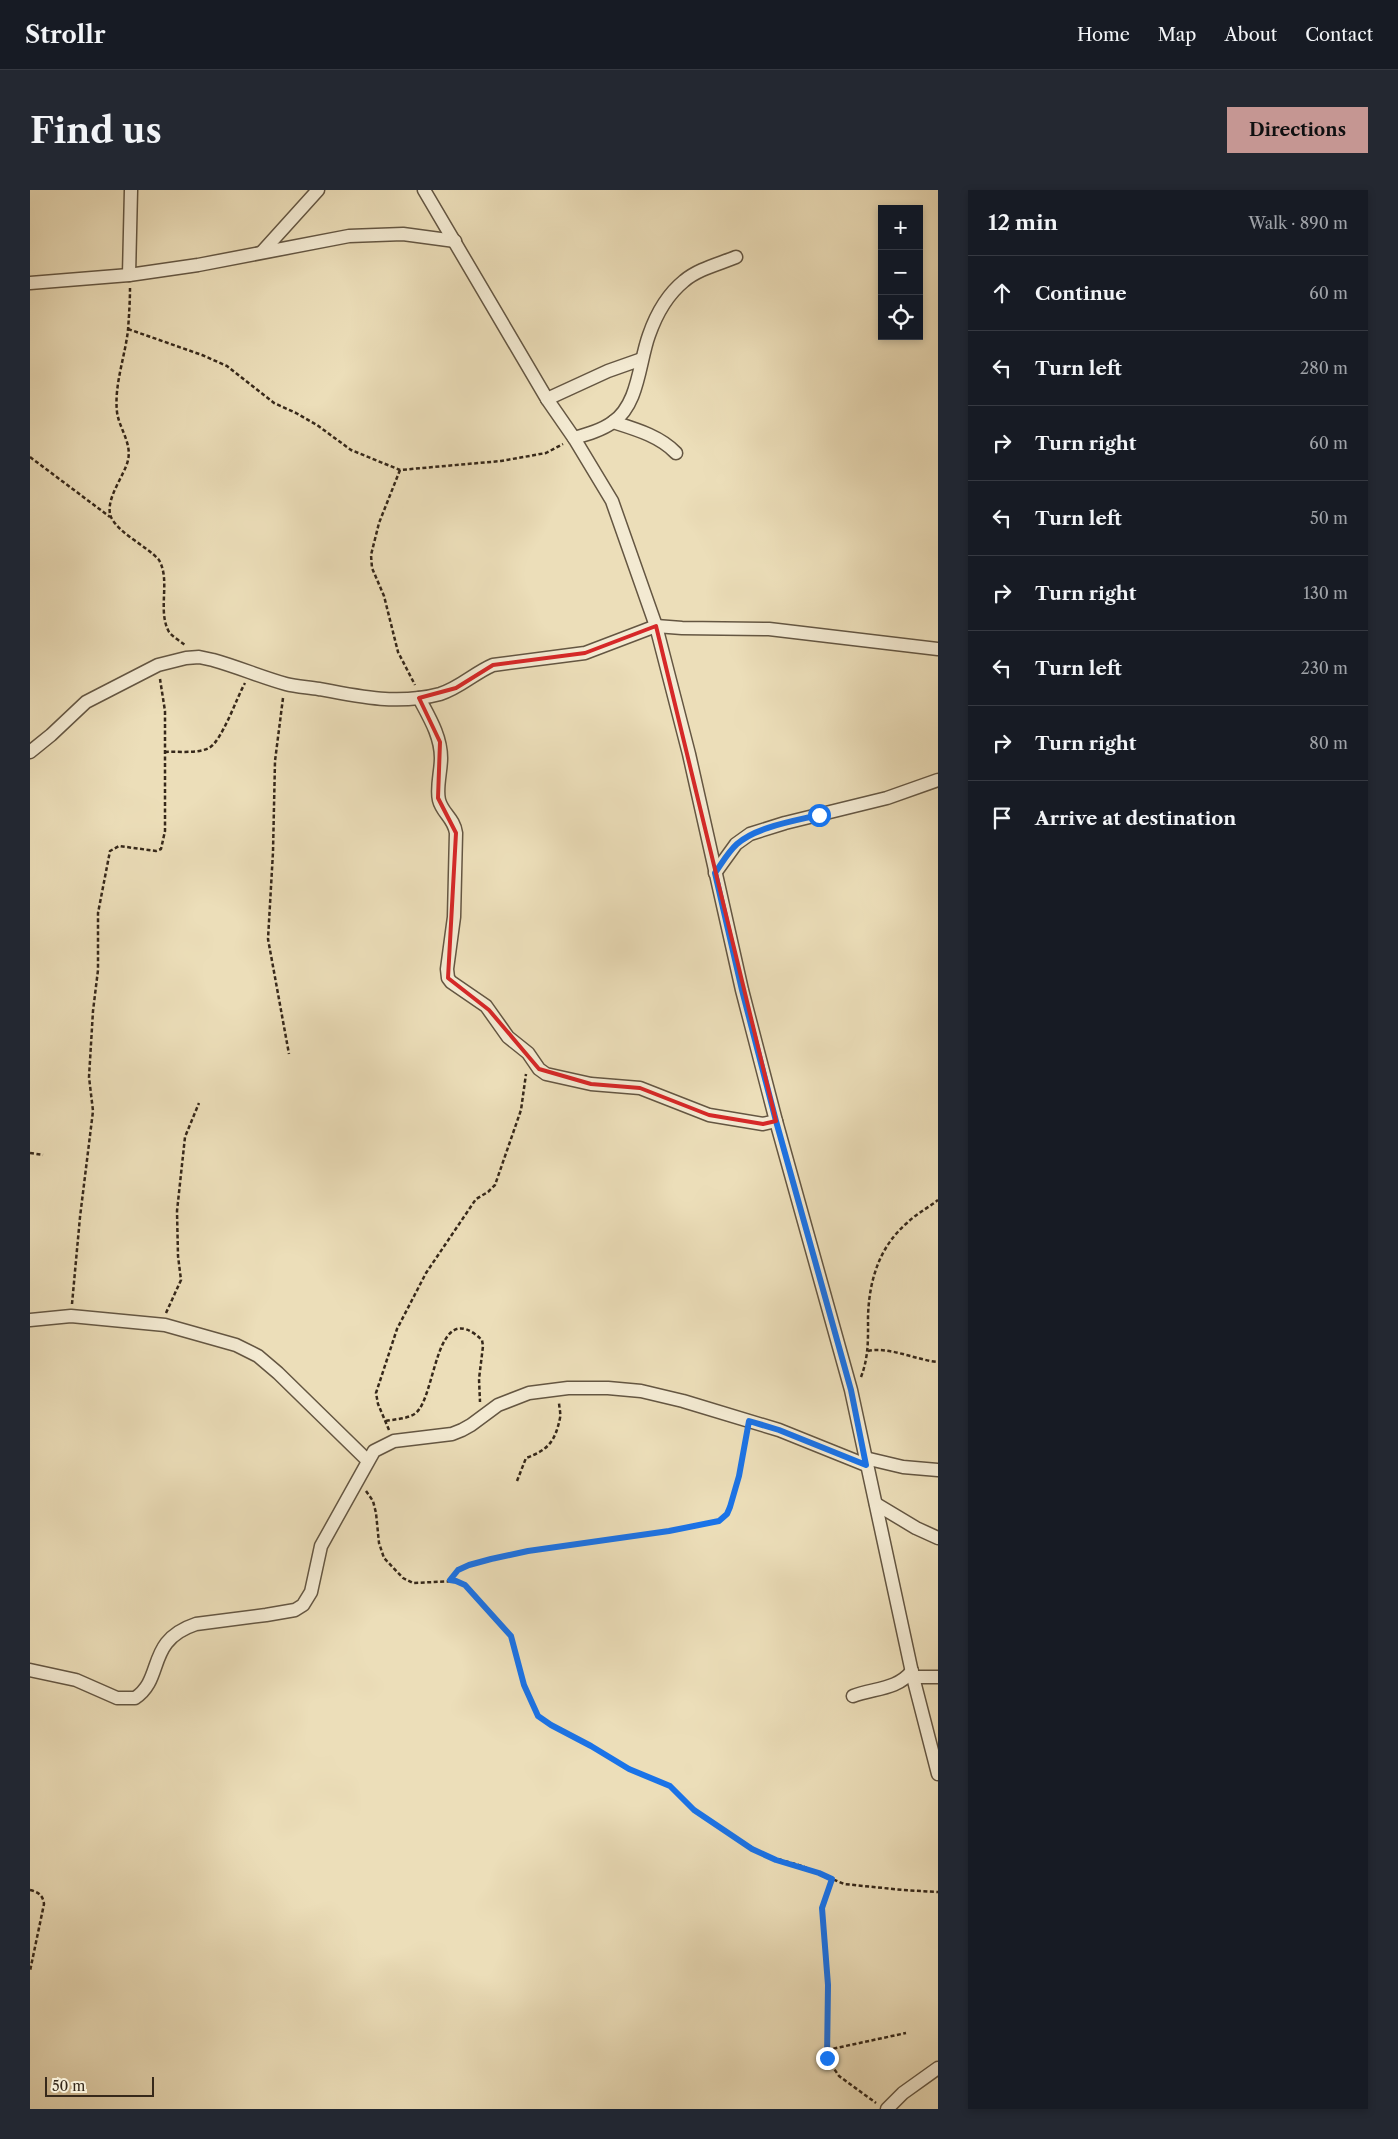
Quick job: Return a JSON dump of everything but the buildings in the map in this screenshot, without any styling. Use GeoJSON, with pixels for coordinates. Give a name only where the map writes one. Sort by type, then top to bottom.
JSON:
{"type":"FeatureCollection","features":[{"type":"Feature","properties":{"kind":"street"},"geometry":{"type":"LineString","coordinates":[[129,275],[131,190]]}},
{"type":"Feature","properties":{"kind":"street"},"geometry":{"type":"LineString","coordinates":[[262,252],[318,190]]}},
{"type":"Feature","properties":{"kind":"street"},"geometry":{"type":"LineString","coordinates":[[424,190],[456,241],[547,399],[574,438],[612,500],[656,626],[689,754],[742,990],[776,1121],[851,1390],[913,1674],[938,1774]]}},
{"type":"Feature","properties":{"kind":"street"},"geometry":{"type":"LineString","coordinates":[[30,283],[129,275],[198,265],[357,235],[402,234],[456,241]]}},
{"type":"Feature","properties":{"kind":"street"},"geometry":{"type":"LineString","coordinates":[[574,438],[601,429],[621,415],[630,400],[649,334],[662,307],[672,292],[685,280],[702,270],[736,257]]}},
{"type":"Feature","properties":{"kind":"street"},"geometry":{"type":"LineString","coordinates":[[547,399],[608,371],[642,359]]}},
{"type":"Feature","properties":{"kind":"street"},"geometry":{"type":"LineString","coordinates":[[613,422],[648,434],[670,446],[676,453]]}},
{"type":"Feature","properties":{"kind":"street"},"geometry":{"type":"LineString","coordinates":[[30,752],[86,702],[158,665],[186,658],[199,657],[228,664],[286,684],[367,699],[397,700],[440,694],[456,688],[484,668],[493,665],[585,653],[656,626],[768,629],[938,649]]}},
{"type":"Feature","properties":{"kind":"street"},"geometry":{"type":"LineString","coordinates":[[419,698],[440,742],[438,798],[440,806],[455,824],[456,833],[454,917],[447,969],[448,978],[489,1010],[508,1037],[532,1059],[539,1069],[555,1077],[591,1084],[640,1088],[709,1115],[763,1124],[776,1121]]}},
{"type":"Feature","properties":{"kind":"street"},"geometry":{"type":"LineString","coordinates":[[715,873],[736,844],[750,834],[785,823],[887,798],[938,780]]}},
{"type":"Feature","properties":{"kind":"street"},"geometry":{"type":"LineString","coordinates":[[30,1320],[71,1316],[165,1325],[236,1345],[258,1356],[278,1373],[367,1460]]}},
{"type":"Feature","properties":{"kind":"street"},"geometry":{"type":"LineString","coordinates":[[30,1670],[76,1680],[117,1698],[135,1698],[146,1688],[164,1645],[181,1629],[196,1624],[295,1610],[309,1598],[321,1546],[367,1460],[374,1451],[394,1441],[452,1434],[471,1425],[498,1405],[529,1393],[568,1388],[608,1388],[640,1391],[683,1401],[749,1421],[866,1462],[938,1470]]}},
{"type":"Feature","properties":{"kind":"street"},"geometry":{"type":"LineString","coordinates":[[876,1504],[916,1528],[938,1538]]}},
{"type":"Feature","properties":{"kind":"street"},"geometry":{"type":"LineString","coordinates":[[853,1696],[894,1685],[913,1674],[938,1677]]}},
{"type":"Feature","properties":{"kind":"street"},"geometry":{"type":"LineString","coordinates":[[883,2107],[938,2068]]}},
{"type":"Feature","properties":{"kind":"path"},"geometry":{"type":"LineString","coordinates":[[112,518],[110,511],[118,481],[128,460],[127,444],[117,410],[120,373],[128,329],[129,275]]}},
{"type":"Feature","properties":{"kind":"path"},"geometry":{"type":"LineString","coordinates":[[128,329],[202,355],[227,366],[274,403],[317,425],[351,450],[400,470],[501,461],[546,453],[574,438]]}},
{"type":"Feature","properties":{"kind":"path"},"geometry":{"type":"LineString","coordinates":[[30,457],[112,518],[128,535],[154,553],[163,566],[164,605],[170,632],[199,657]]}},
{"type":"Feature","properties":{"kind":"path"},"geometry":{"type":"LineString","coordinates":[[400,470],[379,523],[371,555],[372,568],[384,596],[398,652],[419,698]]}},
{"type":"Feature","properties":{"kind":"path"},"geometry":{"type":"LineString","coordinates":[[71,1316],[80,1217],[93,1111],[89,1077],[93,1011],[98,970],[98,913],[103,887],[110,851],[119,846],[156,851],[161,849],[165,831],[165,711],[158,665]]}},
{"type":"Feature","properties":{"kind":"path"},"geometry":{"type":"LineString","coordinates":[[166,752],[196,751],[210,747],[220,734],[250,672]]}},
{"type":"Feature","properties":{"kind":"path"},"geometry":{"type":"LineString","coordinates":[[286,684],[275,761],[273,852],[268,939],[289,1054]]}},
{"type":"Feature","properties":{"kind":"path"},"geometry":{"type":"LineString","coordinates":[[394,1441],[378,1404],[376,1393],[397,1329],[426,1273],[476,1199],[495,1185],[521,1110],[527,1069],[532,1059]]}},
{"type":"Feature","properties":{"kind":"path"},"geometry":{"type":"LineString","coordinates":[[165,1325],[167,1309],[181,1280],[178,1256],[177,1211],[186,1137],[199,1103]]}},
{"type":"Feature","properties":{"kind":"path"},"geometry":{"type":"LineString","coordinates":[[30,1153],[42,1155]]}},
{"type":"Feature","properties":{"kind":"path"},"geometry":{"type":"LineString","coordinates":[[851,1390],[860,1379],[868,1351],[870,1290],[880,1256],[892,1237],[907,1222],[938,1200]]}},
{"type":"Feature","properties":{"kind":"path"},"geometry":{"type":"LineString","coordinates":[[385,1421],[405,1418],[416,1412],[427,1389],[445,1340],[450,1331],[458,1328],[469,1330],[482,1340],[479,1379],[480,1419]]}},
{"type":"Feature","properties":{"kind":"path"},"geometry":{"type":"LineString","coordinates":[[868,1351],[884,1350],[920,1360],[938,1362]]}},
{"type":"Feature","properties":{"kind":"path"},"geometry":{"type":"LineString","coordinates":[[517,1482],[526,1458],[546,1450],[552,1443],[560,1416],[560,1400],[568,1388]]}},
{"type":"Feature","properties":{"kind":"path"},"geometry":{"type":"LineString","coordinates":[[450,1580],[458,1570],[491,1559],[528,1551],[669,1531],[719,1521],[727,1514],[730,1507],[739,1476],[749,1421]]}},
{"type":"Feature","properties":{"kind":"path"},"geometry":{"type":"LineString","coordinates":[[358,1479],[373,1501],[379,1543],[384,1558],[404,1578],[413,1583],[450,1580],[465,1585],[511,1636],[524,1685],[538,1716],[629,1769],[670,1786],[694,1810],[752,1849],[776,1860],[819,1873],[844,1884],[938,1892]]}},
{"type":"Feature","properties":{"kind":"path"},"geometry":{"type":"LineString","coordinates":[[832,1879],[822,1908],[828,1985],[827,2050],[829,2064],[838,2076],[883,2107]]}},
{"type":"Feature","properties":{"kind":"path"},"geometry":{"type":"LineString","coordinates":[[30,1890],[42,1896],[44,1904],[41,1928],[30,1971]]}},
{"type":"Feature","properties":{"kind":"path"},"geometry":{"type":"LineString","coordinates":[[827,2050],[906,2033]]}},
{"type":"Feature","properties":{"kind":"highlighted area"},"geometry":{"type":"Polygon","coordinates":[[[656,626],[776,1121],[763,1124],[709,1115],[640,1088],[591,1084],[539,1069],[489,1010],[448,978],[456,833],[438,798],[440,742],[419,698],[456,688],[493,665],[585,653],[656,626]]]}},
{"type":"Feature","properties":{"kind":"route"},"geometry":{"type":"LineString","coordinates":[[819,815],[750,834],[736,844],[715,873],[742,990],[776,1121],[851,1390],[866,1465],[811,1442],[749,1421],[739,1476],[730,1507],[724,1518],[719,1521],[669,1531],[528,1551],[491,1559],[458,1570],[450,1580],[465,1585],[511,1636],[520,1662],[524,1685],[538,1716],[629,1769],[664,1782],[694,1810],[752,1849],[776,1860],[802,1866],[832,1879],[824,1898],[821,1920],[828,1985],[827,2058]]}}]}
